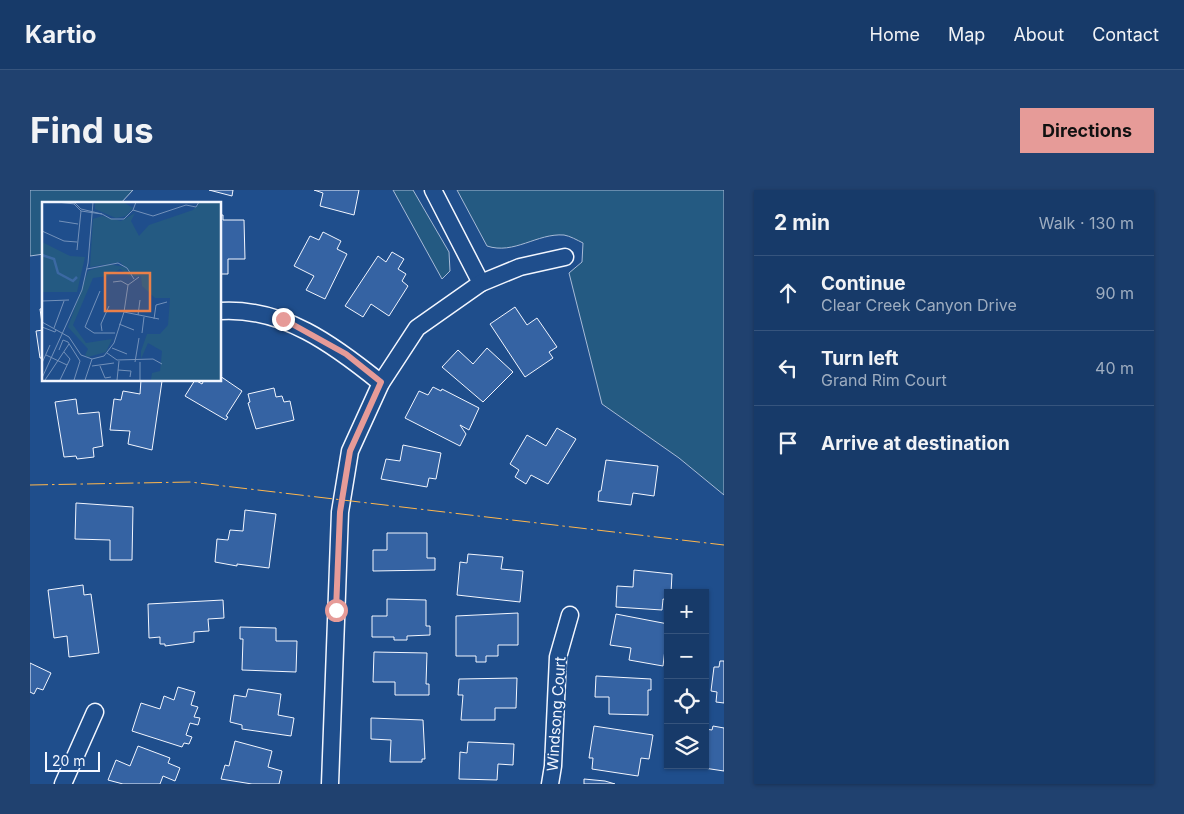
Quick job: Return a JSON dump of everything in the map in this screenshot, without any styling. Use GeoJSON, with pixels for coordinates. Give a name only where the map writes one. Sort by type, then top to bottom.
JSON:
{"type":"FeatureCollection","features":[{"type":"Feature","properties":{"kind":"street"},"geometry":{"type":"LineString","coordinates":[[433,190],[481,283]]}},
{"type":"Feature","properties":{"kind":"street"},"geometry":{"type":"LineString","coordinates":[[330,784],[340,512],[350,451],[381,382],[417,328],[481,283],[520,267],[565,257]]}},
{"type":"Feature","properties":{"kind":"street"},"geometry":{"type":"LineString","coordinates":[[221,311],[238,310],[283,319],[346,354],[381,382]]}},
{"type":"Feature","properties":{"kind":"street","name":"Windsong Court"},"geometry":{"type":"LineString","coordinates":[[550,784],[553,766],[558,657],[570,615]]}},
{"type":"Feature","properties":{"kind":"street"},"geometry":{"type":"LineString","coordinates":[[63,784],[95,712]]}},
{"type":"Feature","properties":{"kind":"shaded area"},"geometry":{"type":"Polygon","coordinates":[[[30,190],[133,190],[122,202],[42,202],[42,254],[30,256],[30,190]]]}},
{"type":"Feature","properties":{"kind":"shaded area"},"geometry":{"type":"Polygon","coordinates":[[[393,190],[413,190],[449,252],[450,271],[442,279],[393,190]]]}},
{"type":"Feature","properties":{"kind":"shaded area"},"geometry":{"type":"Polygon","coordinates":[[[457,190],[724,190],[724,495],[679,458],[602,404],[569,273],[582,262],[583,243],[564,235],[554,235],[507,248],[487,246],[457,190]]]}},
{"type":"Feature","properties":{"kind":"building"},"geometry":{"type":"Polygon","coordinates":[[[209,190],[233,190],[232,196],[209,190]]]}},
{"type":"Feature","properties":{"kind":"building"},"geometry":{"type":"Polygon","coordinates":[[[314,190],[359,190],[354,215],[320,206],[323,193],[314,190]]]}},
{"type":"Feature","properties":{"kind":"building"},"geometry":{"type":"Polygon","coordinates":[[[221,215],[223,215],[223,220],[244,220],[245,259],[228,259],[228,274],[221,274],[221,215]]]}},
{"type":"Feature","properties":{"kind":"building"},"geometry":{"type":"Polygon","coordinates":[[[323,232],[341,241],[337,249],[347,254],[325,299],[306,290],[314,276],[294,266],[310,236],[319,240],[323,232]]]}},
{"type":"Feature","properties":{"kind":"building"},"geometry":{"type":"Polygon","coordinates":[[[392,252],[404,259],[398,269],[406,274],[402,281],[408,286],[389,316],[371,304],[363,317],[345,306],[378,256],[386,262],[392,252]]]}},
{"type":"Feature","properties":{"kind":"building"},"geometry":{"type":"Polygon","coordinates":[[[515,307],[527,325],[537,318],[557,347],[549,352],[553,358],[525,377],[490,324],[515,307]]]}},
{"type":"Feature","properties":{"kind":"building"},"geometry":{"type":"Polygon","coordinates":[[[42,330],[42,358],[40,358],[36,331],[42,330]]]}},
{"type":"Feature","properties":{"kind":"building"},"geometry":{"type":"Polygon","coordinates":[[[487,348],[513,372],[483,402],[442,367],[458,350],[473,364],[487,348]]]}},
{"type":"Feature","properties":{"kind":"building"},"geometry":{"type":"Polygon","coordinates":[[[221,377],[242,391],[226,416],[228,417],[226,420],[185,396],[194,381],[202,384],[204,381],[221,381],[221,377]]]}},
{"type":"Feature","properties":{"kind":"building"},"geometry":{"type":"Polygon","coordinates":[[[141,381],[162,381],[152,450],[128,444],[130,431],[110,430],[114,399],[121,400],[123,391],[140,394],[141,381]]]}},
{"type":"Feature","properties":{"kind":"building"},"geometry":{"type":"Polygon","coordinates":[[[433,387],[441,391],[442,389],[479,408],[469,430],[460,425],[466,434],[460,446],[405,418],[419,391],[428,395],[433,387]]]}},
{"type":"Feature","properties":{"kind":"building"},"geometry":{"type":"Polygon","coordinates":[[[274,388],[276,397],[282,396],[284,402],[290,401],[294,420],[256,429],[248,403],[250,402],[248,394],[274,388]]]}},
{"type":"Feature","properties":{"kind":"building"},"geometry":{"type":"Polygon","coordinates":[[[76,399],[78,414],[99,412],[103,446],[93,448],[94,457],[77,459],[76,456],[64,457],[55,402],[76,399]]]}},
{"type":"Feature","properties":{"kind":"building"},"geometry":{"type":"Polygon","coordinates":[[[557,428],[576,439],[548,484],[531,475],[526,484],[515,477],[519,470],[510,464],[527,435],[546,446],[557,428]]]}},
{"type":"Feature","properties":{"kind":"building"},"geometry":{"type":"Polygon","coordinates":[[[403,445],[441,453],[436,479],[429,478],[427,487],[381,479],[386,459],[400,461],[403,445]]]}},
{"type":"Feature","properties":{"kind":"building"},"geometry":{"type":"Polygon","coordinates":[[[606,460],[658,466],[654,496],[633,493],[631,505],[598,501],[606,460]]]}},
{"type":"Feature","properties":{"kind":"building"},"geometry":{"type":"Polygon","coordinates":[[[76,503],[133,507],[132,560],[110,560],[110,540],[75,539],[76,503]]]}},
{"type":"Feature","properties":{"kind":"building"},"geometry":{"type":"Polygon","coordinates":[[[245,510],[276,514],[269,568],[237,564],[237,566],[215,562],[217,539],[228,540],[230,530],[243,531],[245,510]]]}},
{"type":"Feature","properties":{"kind":"building"},"geometry":{"type":"Polygon","coordinates":[[[387,533],[427,533],[427,558],[435,558],[435,570],[373,571],[373,550],[387,550],[387,533]]]}},
{"type":"Feature","properties":{"kind":"building"},"geometry":{"type":"Polygon","coordinates":[[[468,554],[503,557],[501,569],[523,571],[520,602],[457,595],[460,562],[467,563],[468,554]]]}},
{"type":"Feature","properties":{"kind":"building"},"geometry":{"type":"Polygon","coordinates":[[[634,570],[672,574],[671,589],[664,589],[662,610],[616,607],[617,586],[633,587],[634,570]]]}},
{"type":"Feature","properties":{"kind":"building"},"geometry":{"type":"Polygon","coordinates":[[[83,585],[84,595],[91,594],[99,653],[69,657],[67,636],[54,638],[48,590],[83,585]]]}},
{"type":"Feature","properties":{"kind":"building"},"geometry":{"type":"Polygon","coordinates":[[[387,599],[426,600],[426,626],[430,626],[430,635],[407,636],[407,640],[394,640],[394,637],[372,637],[372,616],[387,616],[387,599]]]}},
{"type":"Feature","properties":{"kind":"building"},"geometry":{"type":"Polygon","coordinates":[[[223,600],[224,618],[208,619],[209,631],[194,632],[194,642],[165,646],[165,644],[160,644],[160,637],[149,638],[148,604],[223,600]]]}},
{"type":"Feature","properties":{"kind":"building"},"geometry":{"type":"Polygon","coordinates":[[[518,613],[518,645],[498,645],[498,656],[486,656],[486,662],[476,662],[476,656],[456,656],[456,616],[518,613]]]}},
{"type":"Feature","properties":{"kind":"building"},"geometry":{"type":"Polygon","coordinates":[[[616,614],[664,623],[663,666],[629,660],[631,648],[610,645],[616,614]]]}},
{"type":"Feature","properties":{"kind":"building"},"geometry":{"type":"Polygon","coordinates":[[[240,627],[276,628],[276,641],[297,641],[296,672],[242,670],[243,639],[240,639],[240,627]]]}},
{"type":"Feature","properties":{"kind":"building"},"geometry":{"type":"Polygon","coordinates":[[[374,652],[427,653],[426,684],[429,684],[429,695],[395,695],[395,682],[373,682],[374,652]]]}},
{"type":"Feature","properties":{"kind":"building"},"geometry":{"type":"Polygon","coordinates":[[[720,661],[724,661],[724,703],[716,702],[717,692],[711,691],[714,667],[719,667],[720,661]]]}},
{"type":"Feature","properties":{"kind":"building"},"geometry":{"type":"Polygon","coordinates":[[[30,663],[51,673],[43,690],[37,688],[34,694],[30,692],[30,663]]]}},
{"type":"Feature","properties":{"kind":"building"},"geometry":{"type":"Polygon","coordinates":[[[596,676],[651,679],[651,690],[648,690],[648,715],[609,714],[609,697],[595,697],[596,676]]]}},
{"type":"Feature","properties":{"kind":"building"},"geometry":{"type":"Polygon","coordinates":[[[517,678],[516,708],[495,708],[495,720],[461,720],[463,695],[458,695],[459,679],[517,678]]]}},
{"type":"Feature","properties":{"kind":"building"},"geometry":{"type":"Polygon","coordinates":[[[178,687],[195,692],[191,705],[198,707],[194,717],[200,718],[198,725],[190,723],[186,735],[192,737],[189,744],[184,743],[182,747],[132,731],[141,703],[160,709],[164,696],[174,700],[178,687]]]}},
{"type":"Feature","properties":{"kind":"building"},"geometry":{"type":"Polygon","coordinates":[[[248,689],[281,694],[278,715],[294,718],[291,736],[242,729],[242,725],[230,722],[234,695],[246,697],[248,689]]]}},
{"type":"Feature","properties":{"kind":"building"},"geometry":{"type":"Polygon","coordinates":[[[371,718],[423,720],[425,759],[422,759],[422,762],[390,762],[391,740],[371,739],[371,718]]]}},
{"type":"Feature","properties":{"kind":"building"},"geometry":{"type":"Polygon","coordinates":[[[594,726],[653,735],[649,759],[641,758],[638,776],[592,769],[593,758],[589,758],[594,726]]]}},
{"type":"Feature","properties":{"kind":"building"},"geometry":{"type":"Polygon","coordinates":[[[713,726],[724,728],[724,771],[709,769],[709,730],[712,730],[713,726]]]}},
{"type":"Feature","properties":{"kind":"building"},"geometry":{"type":"Polygon","coordinates":[[[235,741],[272,751],[268,767],[282,771],[279,784],[252,784],[221,779],[225,765],[229,766],[235,741]]]}},
{"type":"Feature","properties":{"kind":"building"},"geometry":{"type":"Polygon","coordinates":[[[468,742],[514,744],[513,765],[498,764],[497,780],[459,779],[460,752],[467,753],[468,742]]]}},
{"type":"Feature","properties":{"kind":"building"},"geometry":{"type":"Polygon","coordinates":[[[138,746],[170,758],[168,763],[180,768],[175,781],[163,776],[160,784],[123,784],[108,780],[116,760],[130,766],[138,746]]]}},
{"type":"Feature","properties":{"kind":"building"},"geometry":{"type":"Polygon","coordinates":[[[584,779],[605,781],[615,784],[584,784],[584,779]]]}},
{"type":"Feature","properties":{"kind":"power"},"geometry":{"type":"LineString","coordinates":[[30,485],[190,482],[724,545]]}},
{"type":"Feature","properties":{"kind":"route"},"geometry":{"type":"LineString","coordinates":[[283,319],[346,354],[381,382],[350,451],[340,512],[336,610]]}}]}
